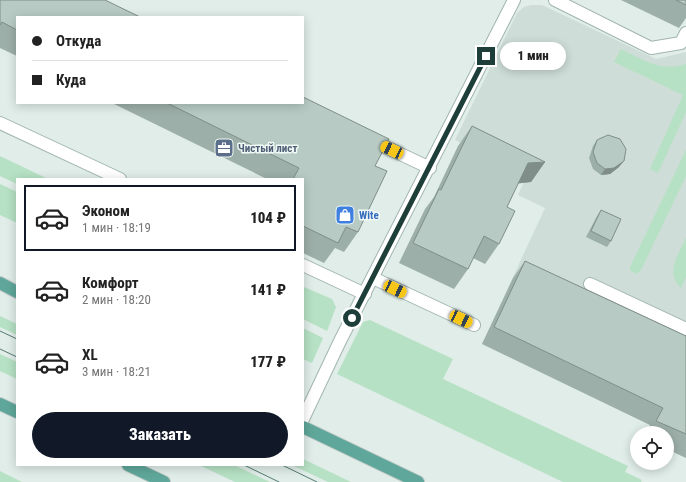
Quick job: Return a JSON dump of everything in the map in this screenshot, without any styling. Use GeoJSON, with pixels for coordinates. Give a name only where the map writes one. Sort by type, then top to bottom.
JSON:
{"type":"FeatureCollection","features":[{"type":"Feature","properties":{"kind":"main road"},"geometry":{"type":"LineString","coordinates":[[0,283],[16,291]]}},
{"type":"Feature","properties":{"kind":"main road"},"geometry":{"type":"LineString","coordinates":[[0,404],[16,412]]}},
{"type":"Feature","properties":{"kind":"main road"},"geometry":{"type":"LineString","coordinates":[[304,427],[418,482]]}},
{"type":"Feature","properties":{"kind":"main road"},"geometry":{"type":"LineString","coordinates":[[130,466],[164,482]]}},
{"type":"Feature","properties":{"kind":"lane"},"geometry":{"type":"LineString","coordinates":[[304,417],[340,341],[430,168],[514,0]]}},
{"type":"Feature","properties":{"kind":"lane"},"geometry":{"type":"LineString","coordinates":[[555,0],[651,48],[681,43],[686,33]]}},
{"type":"Feature","properties":{"kind":"lane"},"geometry":{"type":"LineString","coordinates":[[0,123],[118,178]]}},
{"type":"Feature","properties":{"kind":"lane"},"geometry":{"type":"LineString","coordinates":[[358,134],[430,168]]}},
{"type":"Feature","properties":{"kind":"lane"},"geometry":{"type":"LineString","coordinates":[[304,265],[365,294]]}},
{"type":"Feature","properties":{"kind":"lane"},"geometry":{"type":"LineString","coordinates":[[373,278],[474,325]]}},
{"type":"Feature","properties":{"kind":"lane"},"geometry":{"type":"LineString","coordinates":[[590,284],[686,329]]}},
{"type":"Feature","properties":{"kind":"shaded area"},"geometry":{"type":"Polygon","coordinates":[[[531,5],[542,5],[656,59],[686,52],[686,458],[674,452],[674,426],[650,426],[482,344],[545,208],[518,195],[527,175],[455,140],[517,13],[524,7],[531,5]]]}},
{"type":"Feature","properties":{"kind":"green space"},"geometry":{"type":"Polygon","coordinates":[[[621,49],[645,61],[660,66],[668,67],[686,64],[686,112],[658,173],[650,169],[683,95],[614,62],[621,49]]]}},
{"type":"Feature","properties":{"kind":"green space"},"geometry":{"type":"Polygon","coordinates":[[[686,150],[686,176],[641,270],[637,274],[630,270],[630,267],[686,150]]]}},
{"type":"Feature","properties":{"kind":"green space"},"geometry":{"type":"Polygon","coordinates":[[[0,156],[46,178],[16,178],[16,184],[0,176],[0,156]]]}},
{"type":"Feature","properties":{"kind":"green space"},"geometry":{"type":"Polygon","coordinates":[[[0,184],[16,192],[16,223],[0,215],[0,184]]]}},
{"type":"Feature","properties":{"kind":"green space"},"geometry":{"type":"Polygon","coordinates":[[[686,238],[686,277],[681,288],[676,282],[673,270],[674,264],[686,238]]]}},
{"type":"Feature","properties":{"kind":"green space"},"geometry":{"type":"Polygon","coordinates":[[[304,287],[332,299],[336,307],[327,331],[304,320],[304,287]]]}},
{"type":"Feature","properties":{"kind":"green space"},"geometry":{"type":"Polygon","coordinates":[[[0,316],[16,324],[16,335],[0,327],[0,316]]]}},
{"type":"Feature","properties":{"kind":"green space"},"geometry":{"type":"Polygon","coordinates":[[[370,320],[453,359],[443,379],[628,466],[625,472],[642,480],[641,482],[563,482],[337,374],[363,322],[370,320]]]}},
{"type":"Feature","properties":{"kind":"green space"},"geometry":{"type":"Polygon","coordinates":[[[304,328],[323,338],[312,363],[304,359],[304,328]]]}},
{"type":"Feature","properties":{"kind":"green space"},"geometry":{"type":"Polygon","coordinates":[[[0,354],[16,362],[16,379],[0,371],[0,354]]]}},
{"type":"Feature","properties":{"kind":"green space"},"geometry":{"type":"Polygon","coordinates":[[[304,459],[351,482],[328,482],[294,466],[304,466],[304,459]]]}},
{"type":"Feature","properties":{"kind":"green space"},"geometry":{"type":"Polygon","coordinates":[[[201,466],[236,466],[270,482],[235,482],[201,466]]]}},
{"type":"Feature","properties":{"kind":"green space"},"geometry":{"type":"Polygon","coordinates":[[[0,471],[22,482],[0,482],[0,471]]]}},
{"type":"Feature","properties":{"kind":"building"},"geometry":{"type":"Polygon","coordinates":[[[0,0],[105,0],[138,16],[16,16],[16,29],[2,22],[0,25],[0,0]]]}},
{"type":"Feature","properties":{"kind":"building"},"geometry":{"type":"Polygon","coordinates":[[[676,0],[686,0],[686,5],[676,0]]]}},
{"type":"Feature","properties":{"kind":"building"},"geometry":{"type":"Polygon","coordinates":[[[304,97],[389,139],[375,166],[387,171],[358,232],[346,227],[338,243],[304,226],[304,178],[294,178],[299,168],[169,104],[304,104],[304,97]]]}},
{"type":"Feature","properties":{"kind":"building"},"geometry":{"type":"Polygon","coordinates":[[[472,126],[545,162],[528,163],[507,207],[515,211],[499,244],[484,236],[468,269],[413,243],[472,126]]]}},
{"type":"Feature","properties":{"kind":"building"},"geometry":{"type":"Polygon","coordinates":[[[608,135],[620,139],[626,149],[624,161],[614,168],[605,169],[597,163],[593,152],[597,140],[608,135]]]}},
{"type":"Feature","properties":{"kind":"building"},"geometry":{"type":"Polygon","coordinates":[[[601,210],[621,219],[611,241],[591,231],[601,210]]]}},
{"type":"Feature","properties":{"kind":"building"},"geometry":{"type":"Polygon","coordinates":[[[525,261],[686,336],[686,434],[674,429],[674,426],[668,426],[656,421],[663,408],[494,327],[525,261]]]}},
{"type":"Feature","properties":{"kind":"tram line"},"geometry":{"type":"LineString","coordinates":[[0,331],[16,339]]}},
{"type":"Feature","properties":{"kind":"tram line"},"geometry":{"type":"LineString","coordinates":[[0,349],[16,357]]}},
{"type":"Feature","properties":{"kind":"tram line"},"geometry":{"type":"LineString","coordinates":[[246,466],[279,482]]}},
{"type":"Feature","properties":{"kind":"tram line"},"geometry":{"type":"LineString","coordinates":[[284,466],[317,482]]}},
{"type":"Feature","properties":{"kind":"place","name":"Чистый лист"},"geometry":{"type":"Point","coordinates":[224,148]}},
{"type":"Feature","properties":{"kind":"place","name":"Wite"},"geometry":{"type":"Point","coordinates":[345,215]}},
{"type":"Feature","properties":{"kind":"route"},"geometry":{"type":"LineString","coordinates":[[352,318],[486,56]]}}]}
